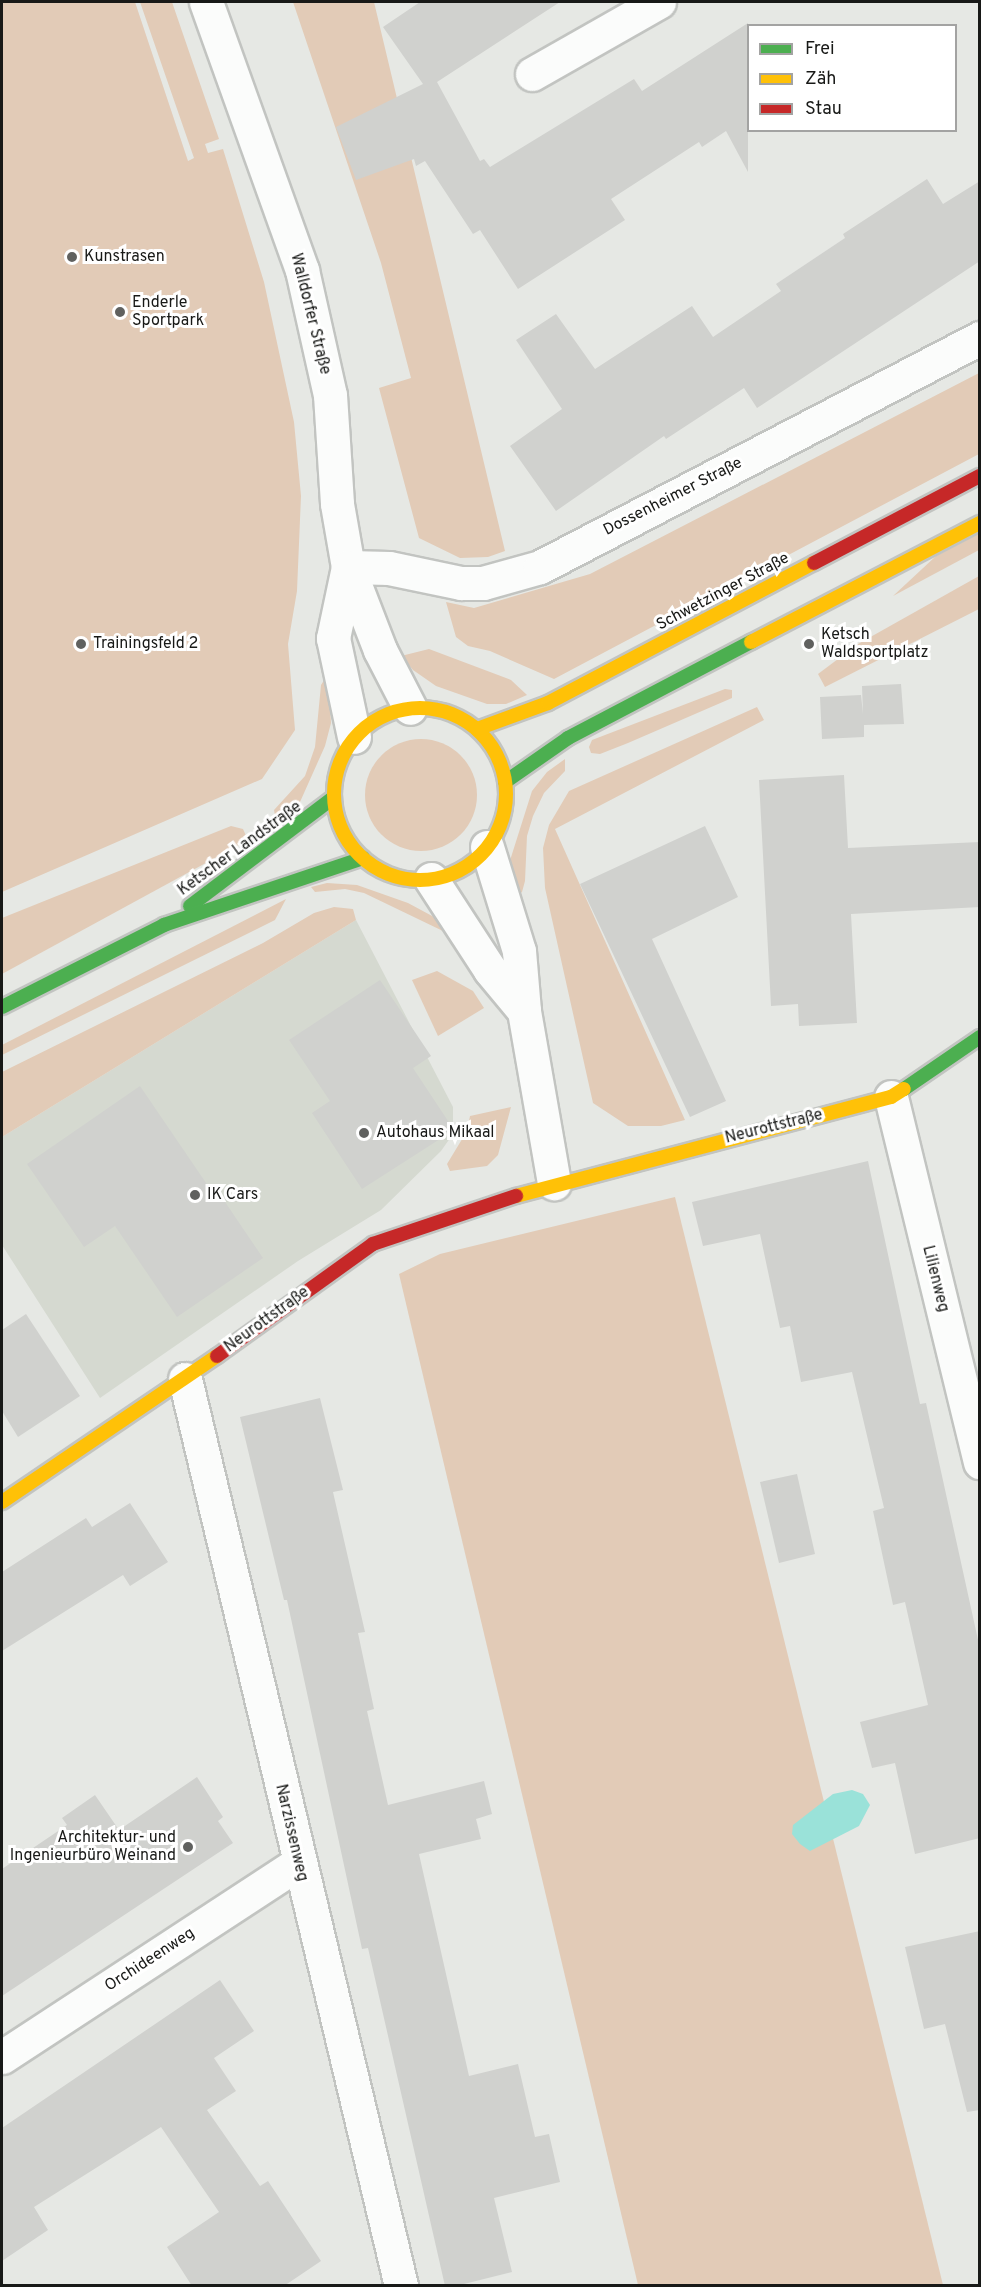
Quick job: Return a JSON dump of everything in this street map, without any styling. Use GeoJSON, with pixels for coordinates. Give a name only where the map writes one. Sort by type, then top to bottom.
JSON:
{"type":"FeatureCollection","features":[{"type":"Feature","properties":{"kind":"street","name":"Walldorfer Straße"},"geometry":{"type":"LineString","coordinates":[[206,2],[302,270],[330,395],[338,504],[348,567],[380,650],[410,708]]}},
{"type":"Feature","properties":{"kind":"street"},"geometry":{"type":"LineString","coordinates":[[532,74],[659,2]]}},
{"type":"Feature","properties":{"kind":"street","name":"Dossenheimer Straße"},"geometry":{"type":"LineString","coordinates":[[348,567],[389,568],[461,584],[483,583],[540,567],[980,338]]}},
{"type":"Feature","properties":{"kind":"street","name":"Schwetzinger Straße"},"geometry":{"type":"LineString","coordinates":[[477,729],[548,702],[980,476]]}},
{"type":"Feature","properties":{"kind":"street"},"geometry":{"type":"LineString","coordinates":[[505,782],[568,738],[980,523]]}},
{"type":"Feature","properties":{"kind":"street","name":"Walldorfer Straße"},"geometry":{"type":"LineString","coordinates":[[348,567],[333,638],[354,737]]}},
{"type":"Feature","properties":{"kind":"street"},"geometry":{"type":"LineString","coordinates":[[410,708],[434,709],[457,716],[477,729],[493,748],[505,782],[502,816],[487,847],[462,869],[431,879],[407,879],[383,872],[363,858],[342,832],[333,798],[342,756],[354,737],[380,717],[410,708]]}},
{"type":"Feature","properties":{"kind":"street","name":"Ketscher Landstraße"},"geometry":{"type":"LineString","coordinates":[[164,925],[333,798]]}},
{"type":"Feature","properties":{"kind":"street"},"geometry":{"type":"LineString","coordinates":[[487,847],[519,951],[524,1011],[554,1183]]}},
{"type":"Feature","properties":{"kind":"street","name":"Ketscher Landstraße"},"geometry":{"type":"LineString","coordinates":[[2,1008],[164,925],[363,858]]}},
{"type":"Feature","properties":{"kind":"street"},"geometry":{"type":"LineString","coordinates":[[431,879],[490,970],[524,1011]]}},
{"type":"Feature","properties":{"kind":"street","name":"Neurottstraße"},"geometry":{"type":"LineString","coordinates":[[2,1502],[185,1379],[373,1244],[554,1183],[891,1097],[980,1037]]}},
{"type":"Feature","properties":{"kind":"street","name":"Lilienweg"},"geometry":{"type":"LineString","coordinates":[[891,1097],[980,1462]]}},
{"type":"Feature","properties":{"kind":"street","name":"Narzissenweg"},"geometry":{"type":"LineString","coordinates":[[185,1379],[298,1863],[401,2286]]}},
{"type":"Feature","properties":{"kind":"street","name":"Orchideenweg"},"geometry":{"type":"LineString","coordinates":[[2,2057],[298,1863]]}},
{"type":"Feature","properties":{"kind":"shaded area","name":"Enderle Sportpark"},"geometry":{"type":"Polygon","coordinates":[[[2,2],[135,2],[188,161],[194,158],[140,2],[172,2],[219,139],[205,144],[208,153],[223,149],[264,282],[294,422],[301,496],[297,591],[288,644],[295,730],[262,779],[2,892],[2,2]]]}},
{"type":"Feature","properties":{"kind":"shaded area"},"geometry":{"type":"Polygon","coordinates":[[[293,2],[374,2],[505,551],[488,557],[460,558],[419,538],[379,388],[411,378],[381,263],[293,2]]]}},
{"type":"Feature","properties":{"kind":"shaded area"},"geometry":{"type":"Polygon","coordinates":[[[979,373],[979,454],[554,679],[490,651],[468,646],[456,637],[446,602],[474,608],[590,574],[979,373]]]}},
{"type":"Feature","properties":{"kind":"shaded area"},"geometry":{"type":"Polygon","coordinates":[[[979,533],[979,550],[893,596],[936,556],[979,533]]]}},
{"type":"Feature","properties":{"kind":"shaded area"},"geometry":{"type":"Polygon","coordinates":[[[979,576],[979,609],[825,687],[818,674],[858,644],[979,576]]]}},
{"type":"Feature","properties":{"kind":"shaded area"},"geometry":{"type":"Polygon","coordinates":[[[429,649],[511,680],[527,695],[506,704],[487,704],[436,686],[413,670],[401,656],[429,649]]]}},
{"type":"Feature","properties":{"kind":"shaded area"},"geometry":{"type":"Polygon","coordinates":[[[328,674],[331,723],[325,746],[300,802],[276,822],[274,810],[305,776],[315,747],[321,685],[328,674]]]}},
{"type":"Feature","properties":{"kind":"shaded area"},"geometry":{"type":"Polygon","coordinates":[[[725,689],[732,690],[732,698],[600,754],[591,753],[589,747],[592,740],[725,689]]]}},
{"type":"Feature","properties":{"kind":"shaded area"},"geometry":{"type":"Polygon","coordinates":[[[757,707],[764,720],[555,829],[685,1120],[661,1126],[628,1126],[593,1103],[545,888],[543,848],[549,825],[569,791],[757,707]]]}},
{"type":"Feature","properties":{"kind":"shaded area"},"geometry":{"type":"Polygon","coordinates":[[[421,739],[443,743],[461,755],[473,773],[477,795],[473,817],[461,835],[443,847],[421,851],[399,847],[381,835],[369,817],[365,795],[369,773],[381,755],[399,743],[421,739]]]}},
{"type":"Feature","properties":{"kind":"shaded area"},"geometry":{"type":"Polygon","coordinates":[[[565,759],[565,771],[544,793],[533,816],[527,836],[525,881],[522,892],[512,899],[507,870],[532,791],[547,772],[565,759]]]}},
{"type":"Feature","properties":{"kind":"shaded area"},"geometry":{"type":"Polygon","coordinates":[[[231,826],[243,829],[248,840],[2,974],[2,918],[231,826]]]}},
{"type":"Feature","properties":{"kind":"shaded area"},"geometry":{"type":"Polygon","coordinates":[[[327,883],[357,885],[408,903],[434,917],[445,932],[364,893],[345,889],[315,892],[311,887],[327,883]]]}},
{"type":"Feature","properties":{"kind":"shaded area"},"geometry":{"type":"Polygon","coordinates":[[[286,899],[275,920],[2,1055],[2,1045],[286,899]]]}},
{"type":"Feature","properties":{"kind":"shaded area"},"geometry":{"type":"Polygon","coordinates":[[[334,907],[353,909],[356,920],[2,1137],[2,1072],[263,943],[314,913],[334,907]]]}},
{"type":"Feature","properties":{"kind":"shaded area"},"geometry":{"type":"Polygon","coordinates":[[[356,920],[453,1107],[453,1134],[441,1151],[381,1210],[298,1261],[100,1398],[2,1245],[2,1137],[356,920]]]}},
{"type":"Feature","properties":{"kind":"shaded area"},"geometry":{"type":"Polygon","coordinates":[[[437,971],[473,991],[484,1008],[438,1036],[412,980],[437,971]]]}},
{"type":"Feature","properties":{"kind":"shaded area"},"geometry":{"type":"Polygon","coordinates":[[[511,1107],[498,1155],[487,1166],[450,1171],[447,1164],[467,1131],[470,1116],[511,1107]]]}},
{"type":"Feature","properties":{"kind":"shaded area"},"geometry":{"type":"Polygon","coordinates":[[[675,1197],[943,2285],[638,2285],[399,1274],[440,1254],[675,1197]]]}},
{"type":"Feature","properties":{"kind":"water"},"geometry":{"type":"Polygon","coordinates":[[[852,1790],[863,1794],[870,1805],[859,1826],[810,1851],[800,1844],[792,1834],[793,1825],[833,1794],[852,1790]]]}},
{"type":"Feature","properties":{"kind":"building"},"geometry":{"type":"Polygon","coordinates":[[[420,2],[560,2],[437,82],[480,161],[484,159],[490,167],[634,79],[642,91],[748,23],[748,172],[726,131],[702,147],[699,142],[611,199],[625,220],[518,289],[480,230],[473,234],[425,161],[416,166],[414,159],[356,180],[336,127],[423,84],[383,27],[420,2]]]}},
{"type":"Feature","properties":{"kind":"building"},"geometry":{"type":"Polygon","coordinates":[[[927,179],[943,204],[980,181],[980,261],[757,408],[744,388],[666,439],[664,436],[556,511],[510,446],[562,409],[516,340],[556,314],[595,369],[692,306],[713,337],[781,291],[776,284],[845,238],[843,234],[927,179]]]}},
{"type":"Feature","properties":{"kind":"building"},"geometry":{"type":"Polygon","coordinates":[[[901,684],[904,724],[864,725],[864,737],[822,739],[820,697],[861,695],[863,714],[862,686],[901,684]]]}},
{"type":"Feature","properties":{"kind":"building"},"geometry":{"type":"Polygon","coordinates":[[[844,775],[848,848],[980,842],[980,907],[851,914],[857,1023],[799,1026],[798,1004],[771,1006],[759,780],[844,775]]]}},
{"type":"Feature","properties":{"kind":"building"},"geometry":{"type":"Polygon","coordinates":[[[705,826],[738,897],[652,939],[726,1101],[690,1117],[580,884],[705,826]]]}},
{"type":"Feature","properties":{"kind":"building"},"geometry":{"type":"Polygon","coordinates":[[[380,980],[431,1056],[413,1068],[454,1130],[362,1189],[312,1113],[330,1101],[289,1040],[380,980]]]}},
{"type":"Feature","properties":{"kind":"building"},"geometry":{"type":"Polygon","coordinates":[[[140,1086],[219,1202],[223,1199],[263,1258],[177,1317],[115,1226],[84,1247],[27,1164],[140,1086]]]}},
{"type":"Feature","properties":{"kind":"building"},"geometry":{"type":"Polygon","coordinates":[[[868,1161],[920,1404],[926,1403],[980,1649],[980,1838],[915,1854],[895,1763],[872,1768],[860,1722],[928,1705],[905,1602],[893,1605],[873,1511],[884,1508],[852,1372],[801,1382],[790,1326],[780,1328],[760,1234],[703,1246],[692,1202],[868,1161]]]}},
{"type":"Feature","properties":{"kind":"building"},"geometry":{"type":"Polygon","coordinates":[[[26,1314],[80,1396],[18,1437],[2,1411],[2,1330],[26,1314]]]}},
{"type":"Feature","properties":{"kind":"building"},"geometry":{"type":"Polygon","coordinates":[[[320,1398],[343,1490],[333,1492],[365,1632],[358,1633],[374,1709],[367,1711],[388,1805],[484,1781],[492,1814],[476,1819],[481,1839],[419,1854],[469,2076],[518,2064],[535,2137],[549,2134],[560,2182],[494,2198],[512,2272],[456,2286],[445,2286],[368,1948],[362,1949],[287,1600],[284,1600],[240,1417],[320,1398]]]}},
{"type":"Feature","properties":{"kind":"building"},"geometry":{"type":"Polygon","coordinates":[[[797,1474],[815,1554],[779,1563],[760,1482],[797,1474]]]}},
{"type":"Feature","properties":{"kind":"building"},"geometry":{"type":"Polygon","coordinates":[[[130,1503],[168,1562],[130,1586],[123,1575],[2,1651],[2,1572],[86,1518],[92,1527],[130,1503]]]}},
{"type":"Feature","properties":{"kind":"building"},"geometry":{"type":"Polygon","coordinates":[[[197,1777],[223,1817],[218,1821],[233,1843],[2,1996],[2,1869],[67,1825],[62,1818],[95,1795],[119,1830],[197,1777]]]}},
{"type":"Feature","properties":{"kind":"building"},"geometry":{"type":"Polygon","coordinates":[[[980,1931],[980,2110],[967,2112],[945,2024],[924,2029],[905,1947],[980,1931]]]}},
{"type":"Feature","properties":{"kind":"building"},"geometry":{"type":"Polygon","coordinates":[[[220,1980],[254,2031],[214,2058],[236,2091],[207,2110],[260,2186],[268,2181],[321,2261],[284,2286],[192,2286],[167,2247],[219,2212],[161,2127],[34,2207],[48,2230],[2,2261],[2,2128],[220,1980]]]}},
{"type":"Feature","properties":{"kind":"traffic: fast"},"geometry":{"type":"LineString","coordinates":[[505,782],[568,738],[751,642]]}},
{"type":"Feature","properties":{"kind":"traffic: fast"},"geometry":{"type":"LineString","coordinates":[[190,906],[333,798]]}},
{"type":"Feature","properties":{"kind":"traffic: fast"},"geometry":{"type":"LineString","coordinates":[[2,1007],[164,925],[363,858]]}},
{"type":"Feature","properties":{"kind":"traffic: fast"},"geometry":{"type":"LineString","coordinates":[[904,1089],[980,1037]]}},
{"type":"Feature","properties":{"kind":"traffic: slow"},"geometry":{"type":"LineString","coordinates":[[751,642],[980,523]]}},
{"type":"Feature","properties":{"kind":"traffic: slow"},"geometry":{"type":"LineString","coordinates":[[477,729],[548,703],[814,563]]}},
{"type":"Feature","properties":{"kind":"traffic: slow"},"geometry":{"type":"LineString","coordinates":[[420,708],[453,715],[481,733],[499,761],[506,794],[499,827],[481,855],[453,873],[420,880],[387,873],[359,855],[341,827],[334,794],[341,761],[359,733],[387,715],[420,708]]}},
{"type":"Feature","properties":{"kind":"traffic: slow"},"geometry":{"type":"LineString","coordinates":[[516,1196],[891,1097],[904,1089]]}},
{"type":"Feature","properties":{"kind":"traffic: slow"},"geometry":{"type":"LineString","coordinates":[[2,1502],[217,1356]]}},
{"type":"Feature","properties":{"kind":"traffic: jam"},"geometry":{"type":"LineString","coordinates":[[814,563],[980,476]]}},
{"type":"Feature","properties":{"kind":"traffic: jam"},"geometry":{"type":"LineString","coordinates":[[217,1356],[373,1244],[516,1196]]}},
{"type":"Feature","properties":{"kind":"place","name":"Kunstrasen"},"geometry":{"type":"Point","coordinates":[72,257]}},
{"type":"Feature","properties":{"kind":"place","name":"Enderle Sportpark"},"geometry":{"type":"Point","coordinates":[120,312]}},
{"type":"Feature","properties":{"kind":"place","name":"Trainingsfeld 2"},"geometry":{"type":"Point","coordinates":[81,644]}},
{"type":"Feature","properties":{"kind":"place","name":"Ketsch Waldsportplatz"},"geometry":{"type":"Point","coordinates":[809,644]}},
{"type":"Feature","properties":{"kind":"place","name":"Autohaus Mikaal"},"geometry":{"type":"Point","coordinates":[364,1133]}},
{"type":"Feature","properties":{"kind":"place","name":"IK Cars"},"geometry":{"type":"Point","coordinates":[195,1195]}},
{"type":"Feature","properties":{"kind":"place","name":"Architektur- und Ingenieurbüro Weinand"},"geometry":{"type":"Point","coordinates":[188,1847]}}]}
